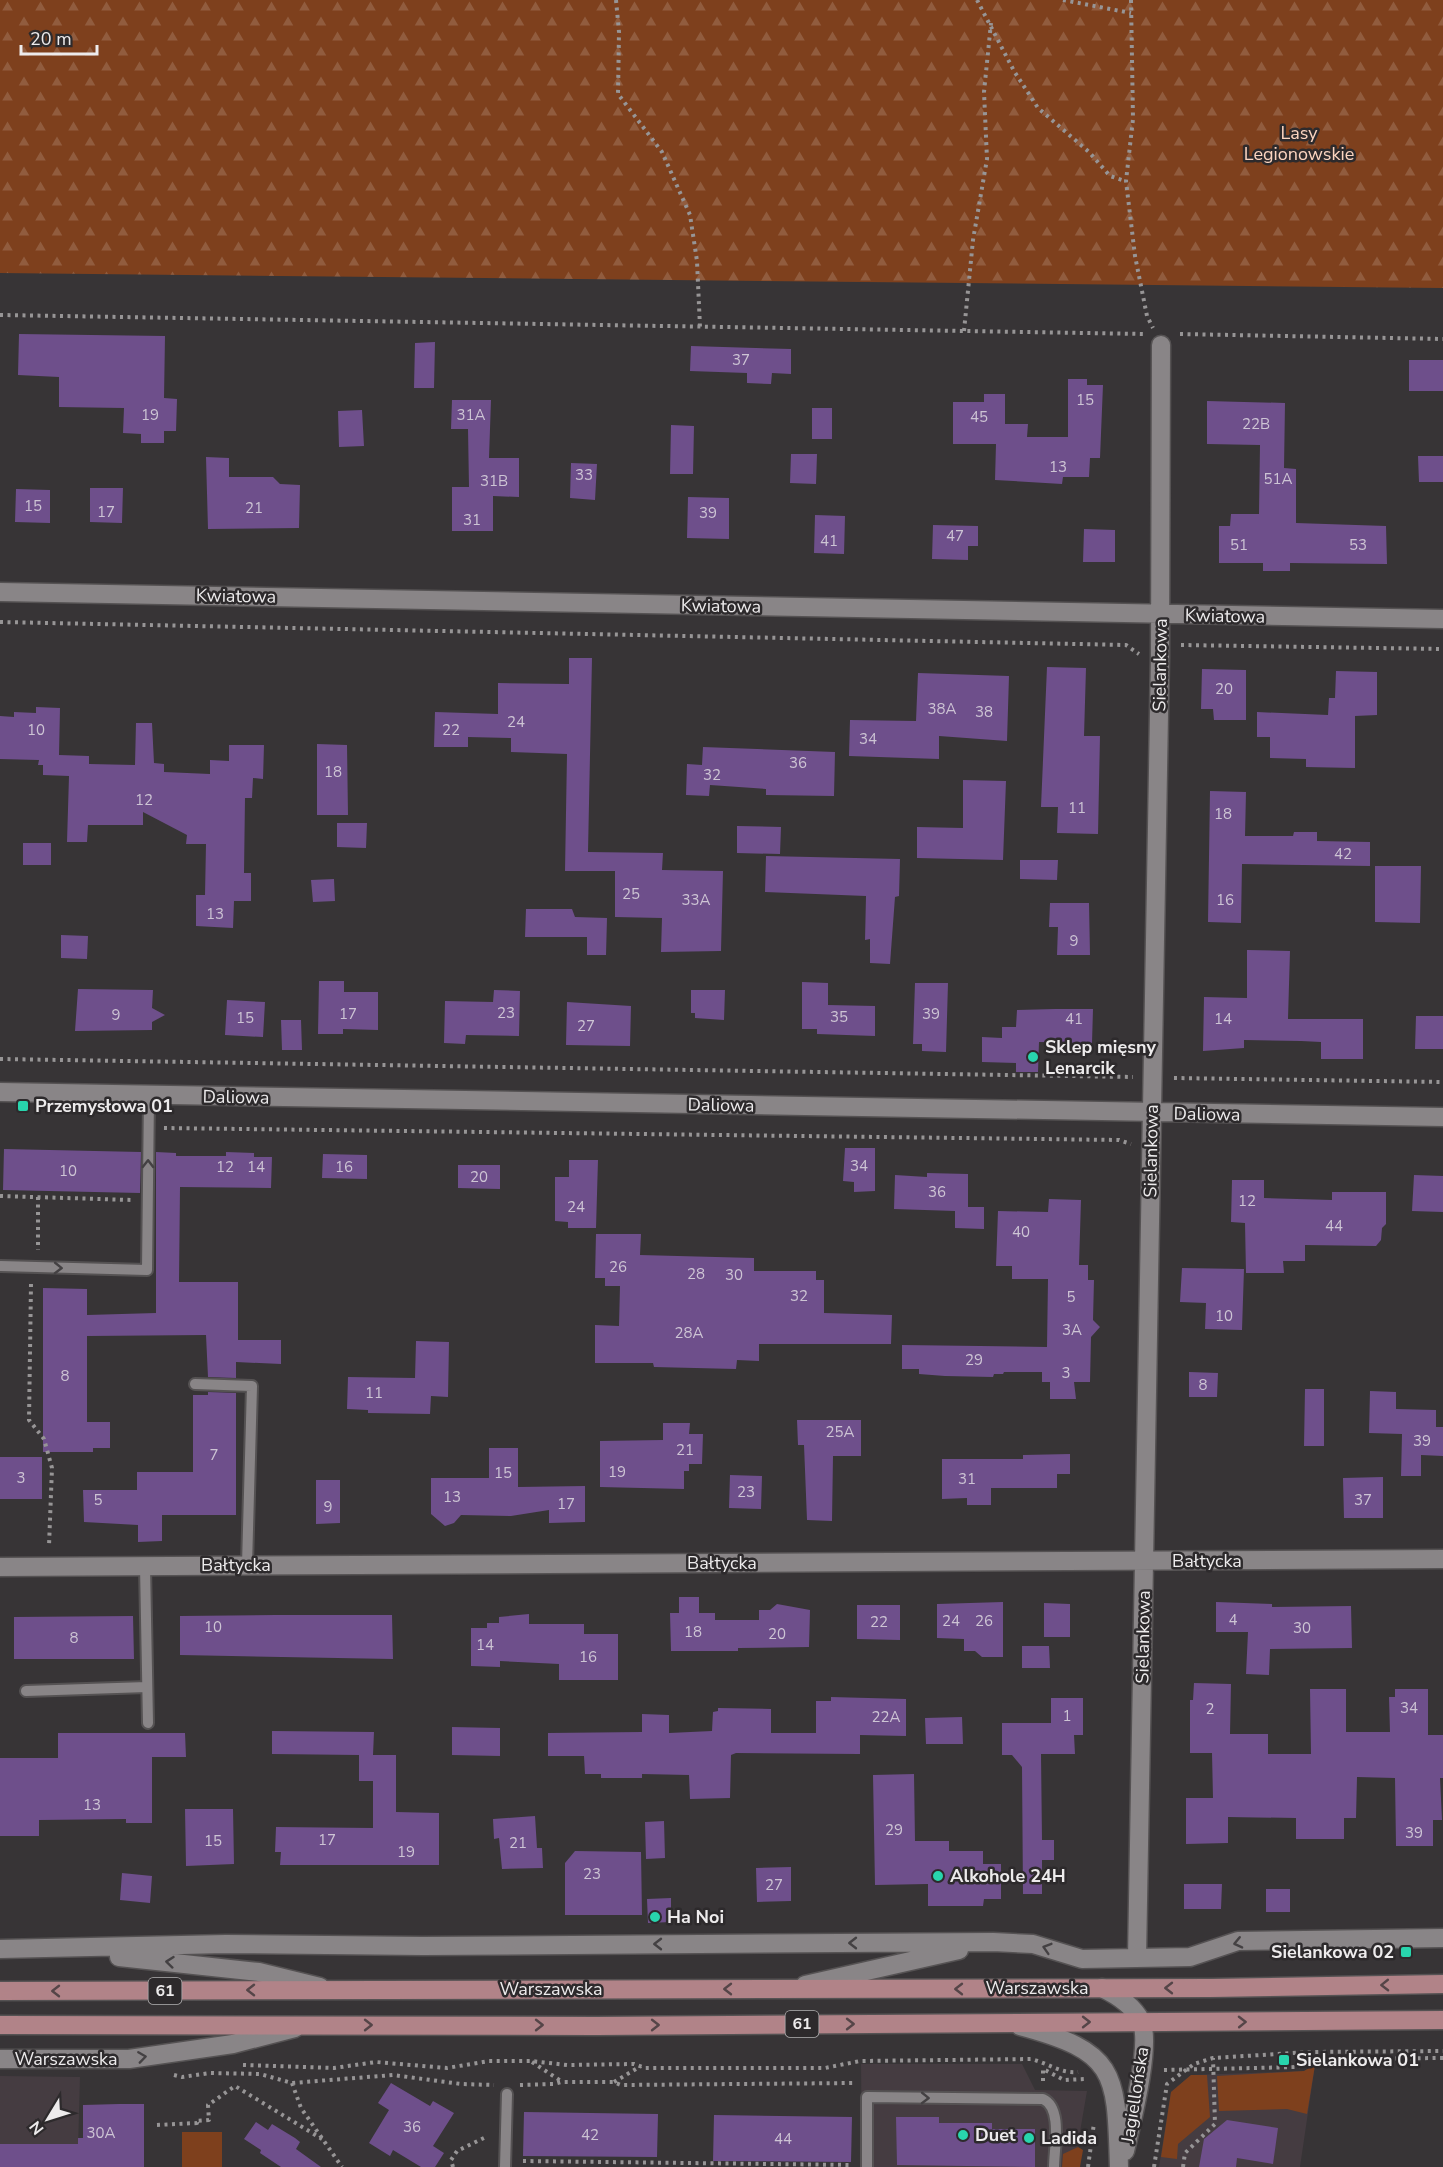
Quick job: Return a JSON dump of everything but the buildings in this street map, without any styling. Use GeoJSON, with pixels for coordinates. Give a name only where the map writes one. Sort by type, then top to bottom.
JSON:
{"type":"FeatureCollection","features":[{"type":"Feature","properties":{"kind":"main road","name":"Warszawska"},"geometry":{"type":"LineString","coordinates":[[0,1991],[1102,1988],[1443,1984]]}},
{"type":"Feature","properties":{"kind":"main road","name":"Warszawska"},"geometry":{"type":"LineString","coordinates":[[0,2025],[1443,2020]]}},
{"type":"Feature","properties":{"kind":"street","name":"Sielankowa"},"geometry":{"type":"LineString","coordinates":[[1137,1958],[1164,339]]}},
{"type":"Feature","properties":{"kind":"street","name":"Kwiatowa"},"geometry":{"type":"LineString","coordinates":[[0,592],[1443,619]]}},
{"type":"Feature","properties":{"kind":"street","name":"Daliowa"},"geometry":{"type":"LineString","coordinates":[[0,1092],[1443,1118]]}},
{"type":"Feature","properties":{"kind":"street","name":"Bałtycka"},"geometry":{"type":"LineString","coordinates":[[0,1567],[1443,1559]]}},
{"type":"Feature","properties":{"kind":"street"},"geometry":{"type":"LineString","coordinates":[[0,1950],[226,1944],[423,1946],[993,1942],[1033,1944],[1082,1959],[1190,1958],[1238,1941],[1443,1938]]}},
{"type":"Feature","properties":{"kind":"street"},"geometry":{"type":"LineString","coordinates":[[787,1989],[993,1942]]}},
{"type":"Feature","properties":{"kind":"street"},"geometry":{"type":"LineString","coordinates":[[43,1949],[260,1972],[331,1990]]}},
{"type":"Feature","properties":{"kind":"street","name":"Warszawska"},"geometry":{"type":"LineString","coordinates":[[1102,1988],[1119,1997],[1142,2022]]}},
{"type":"Feature","properties":{"kind":"street","name":"Jagiellońska"},"geometry":{"type":"LineString","coordinates":[[1007,2022],[1060,2037],[1087,2050],[1105,2069],[1114,2090],[1121,2167]]}},
{"type":"Feature","properties":{"kind":"street","name":"Jagiellońska"},"geometry":{"type":"LineString","coordinates":[[1121,2167],[1142,2068],[1144,2039],[1142,2022]]}},
{"type":"Feature","properties":{"kind":"street","name":"Warszawska"},"geometry":{"type":"LineString","coordinates":[[0,2060],[129,2059],[233,2044],[309,2025]]}},
{"type":"Feature","properties":{"kind":"lane"},"geometry":{"type":"LineString","coordinates":[[0,1266],[147,1270],[149,1095]]}},
{"type":"Feature","properties":{"kind":"lane"},"geometry":{"type":"LineString","coordinates":[[195,1384],[252,1386],[247,1565]]}},
{"type":"Feature","properties":{"kind":"lane"},"geometry":{"type":"LineString","coordinates":[[145,1566],[148,1723]]}},
{"type":"Feature","properties":{"kind":"lane"},"geometry":{"type":"LineString","coordinates":[[26,1691],[147,1687]]}},
{"type":"Feature","properties":{"kind":"lane"},"geometry":{"type":"LineString","coordinates":[[504,2089],[506,2164]]}},
{"type":"Feature","properties":{"kind":"lane"},"geometry":{"type":"LineString","coordinates":[[862,2164],[867,2097],[1043,2099],[1055,2112],[1054,2167]]}},
{"type":"Feature","properties":{"kind":"path"},"geometry":{"type":"LineString","coordinates":[[616,0],[619,32],[618,94],[662,152],[690,214],[697,261],[700,327]]}},
{"type":"Feature","properties":{"kind":"path"},"geometry":{"type":"LineString","coordinates":[[977,0],[1014,71],[1038,108],[1089,152],[1110,176],[1126,181]]}},
{"type":"Feature","properties":{"kind":"path"},"geometry":{"type":"LineString","coordinates":[[1063,0],[1131,13]]}},
{"type":"Feature","properties":{"kind":"path"},"geometry":{"type":"LineString","coordinates":[[0,315],[1156,334],[1147,316],[1135,255],[1126,181],[1133,119],[1131,0]]}},
{"type":"Feature","properties":{"kind":"path"},"geometry":{"type":"LineString","coordinates":[[964,331],[973,240],[987,159],[984,92],[991,23]]}},
{"type":"Feature","properties":{"kind":"path"},"geometry":{"type":"LineString","coordinates":[[1164,339],[1443,339]]}},
{"type":"Feature","properties":{"kind":"path"},"geometry":{"type":"LineString","coordinates":[[0,622],[1126,645],[1141,656],[1160,657],[1177,657],[1177,644],[1443,650]]}},
{"type":"Feature","properties":{"kind":"path"},"geometry":{"type":"LineString","coordinates":[[0,1059],[1129,1077],[1136,1077],[1136,1066]]}},
{"type":"Feature","properties":{"kind":"path"},"geometry":{"type":"LineString","coordinates":[[1166,1078],[1443,1082]]}},
{"type":"Feature","properties":{"kind":"path"},"geometry":{"type":"LineString","coordinates":[[149,1128],[1119,1140],[1129,1143],[1135,1151]]}},
{"type":"Feature","properties":{"kind":"path"},"geometry":{"type":"LineString","coordinates":[[0,1196],[147,1200]]}},
{"type":"Feature","properties":{"kind":"path"},"geometry":{"type":"LineString","coordinates":[[38,1197],[38,1267]]}},
{"type":"Feature","properties":{"kind":"path"},"geometry":{"type":"LineString","coordinates":[[31,1278],[29,1420],[44,1439],[52,1468],[48,1552]]}},
{"type":"Feature","properties":{"kind":"path"},"geometry":{"type":"LineString","coordinates":[[1154,2167],[1167,2084],[1203,2059],[1309,2052],[1443,2051]]}},
{"type":"Feature","properties":{"kind":"path"},"geometry":{"type":"LineString","coordinates":[[1183,2167],[1185,2153],[1215,2124],[1213,2058]]}},
{"type":"Feature","properties":{"kind":"path"},"geometry":{"type":"LineString","coordinates":[[1142,2068],[1212,2071],[1297,2067],[1319,2059],[1443,2058]]}},
{"type":"Feature","properties":{"kind":"path"},"geometry":{"type":"LineString","coordinates":[[235,2064],[256,2067],[334,2068],[376,2062],[447,2068],[489,2061],[531,2061],[567,2065],[825,2068],[860,2061],[1031,2060],[1047,2062],[1062,2072],[1105,2069]]}},
{"type":"Feature","properties":{"kind":"path"},"geometry":{"type":"LineString","coordinates":[[531,2061],[561,2082]]}},
{"type":"Feature","properties":{"kind":"path"},"geometry":{"type":"LineString","coordinates":[[519,2085],[613,2082],[641,2066]]}},
{"type":"Feature","properties":{"kind":"path"},"geometry":{"type":"LineString","coordinates":[[1043,2099],[1043,2069],[1064,2080],[1084,2079],[1091,2082]]}},
{"type":"Feature","properties":{"kind":"path"},"geometry":{"type":"LineString","coordinates":[[175,2070],[165,2072],[182,2077],[210,2073],[260,2074],[292,2083],[393,2075],[504,2089]]}},
{"type":"Feature","properties":{"kind":"path"},"geometry":{"type":"LineString","coordinates":[[292,2083],[302,2109],[342,2167]]}},
{"type":"Feature","properties":{"kind":"path"},"geometry":{"type":"LineString","coordinates":[[157,2125],[197,2123],[196,2121],[209,2120],[208,2105],[235,2086],[322,2139]]}},
{"type":"Feature","properties":{"kind":"path"},"geometry":{"type":"LineString","coordinates":[[1088,2167],[1094,2120]]}},
{"type":"Feature","properties":{"kind":"path"},"geometry":{"type":"LineString","coordinates":[[453,2167],[451,2160],[457,2151],[492,2134]]}},
{"type":"Feature","properties":{"kind":"path"},"geometry":{"type":"LineString","coordinates":[[590,2162],[594,2167]]}},
{"type":"Feature","properties":{"kind":"path"},"geometry":{"type":"LineString","coordinates":[[506,2164],[590,2162],[622,2165],[691,2163],[851,2166],[862,2164]]}},
{"type":"Feature","properties":{"kind":"path"},"geometry":{"type":"LineString","coordinates":[[687,2167],[691,2163]]}},
{"type":"Feature","properties":{"kind":"shaded area"},"geometry":{"type":"Polygon","coordinates":[[[861,2064],[1022,2064],[1035,2090],[1087,2091],[1074,2167],[862,2167],[861,2064]]]}},
{"type":"Feature","properties":{"kind":"shaded area"},"geometry":{"type":"Polygon","coordinates":[[[1315,2065],[1300,2167],[1159,2167],[1171,2092],[1191,2075],[1304,2071],[1315,2065]]]}},
{"type":"Feature","properties":{"kind":"shaded area"},"geometry":{"type":"Polygon","coordinates":[[[0,2076],[80,2077],[78,2150],[0,2167],[0,2076]]]}},
{"type":"Feature","properties":{"kind":"green space","name":"Lasy Legionowskie"},"geometry":{"type":"Polygon","coordinates":[[[0,0],[1443,0],[1443,288],[0,273],[0,0]]]}},
{"type":"Feature","properties":{"kind":"green space"},"geometry":{"type":"Polygon","coordinates":[[[1315,2065],[1307,2114],[1287,2109],[1219,2111],[1217,2076],[1304,2071],[1315,2065]]]}},
{"type":"Feature","properties":{"kind":"green space"},"geometry":{"type":"Polygon","coordinates":[[[1191,2075],[1207,2075],[1210,2117],[1178,2144],[1177,2159],[1161,2157],[1171,2092],[1191,2075]]]}},
{"type":"Feature","properties":{"kind":"green space"},"geometry":{"type":"Polygon","coordinates":[[[182,2132],[222,2132],[222,2167],[182,2167],[182,2132]]]}},
{"type":"Feature","properties":{"kind":"green space"},"geometry":{"type":"Polygon","coordinates":[[[1078,2147],[1083,2150],[1080,2167],[1062,2167],[1063,2154],[1078,2147]]]}},
{"type":"Feature","properties":{"kind":"place","name":"Sklep mięsny Lenarcik"},"geometry":{"type":"Point","coordinates":[1033,1057]}},
{"type":"Feature","properties":{"kind":"place","name":"Przemysłowa 01"},"geometry":{"type":"Point","coordinates":[23,1106]}},
{"type":"Feature","properties":{"kind":"place","name":"Alkohole 24H"},"geometry":{"type":"Point","coordinates":[938,1876]}},
{"type":"Feature","properties":{"kind":"place","name":"Ha Noi"},"geometry":{"type":"Point","coordinates":[655,1917]}},
{"type":"Feature","properties":{"kind":"place","name":"Sielankowa 02"},"geometry":{"type":"Point","coordinates":[1406,1952]}},
{"type":"Feature","properties":{"kind":"place","name":"Sielankowa 01"},"geometry":{"type":"Point","coordinates":[1284,2060]}},
{"type":"Feature","properties":{"kind":"place","name":"Duet"},"geometry":{"type":"Point","coordinates":[963,2135]}},
{"type":"Feature","properties":{"kind":"place","name":"Ladida"},"geometry":{"type":"Point","coordinates":[1029,2138]}}]}
